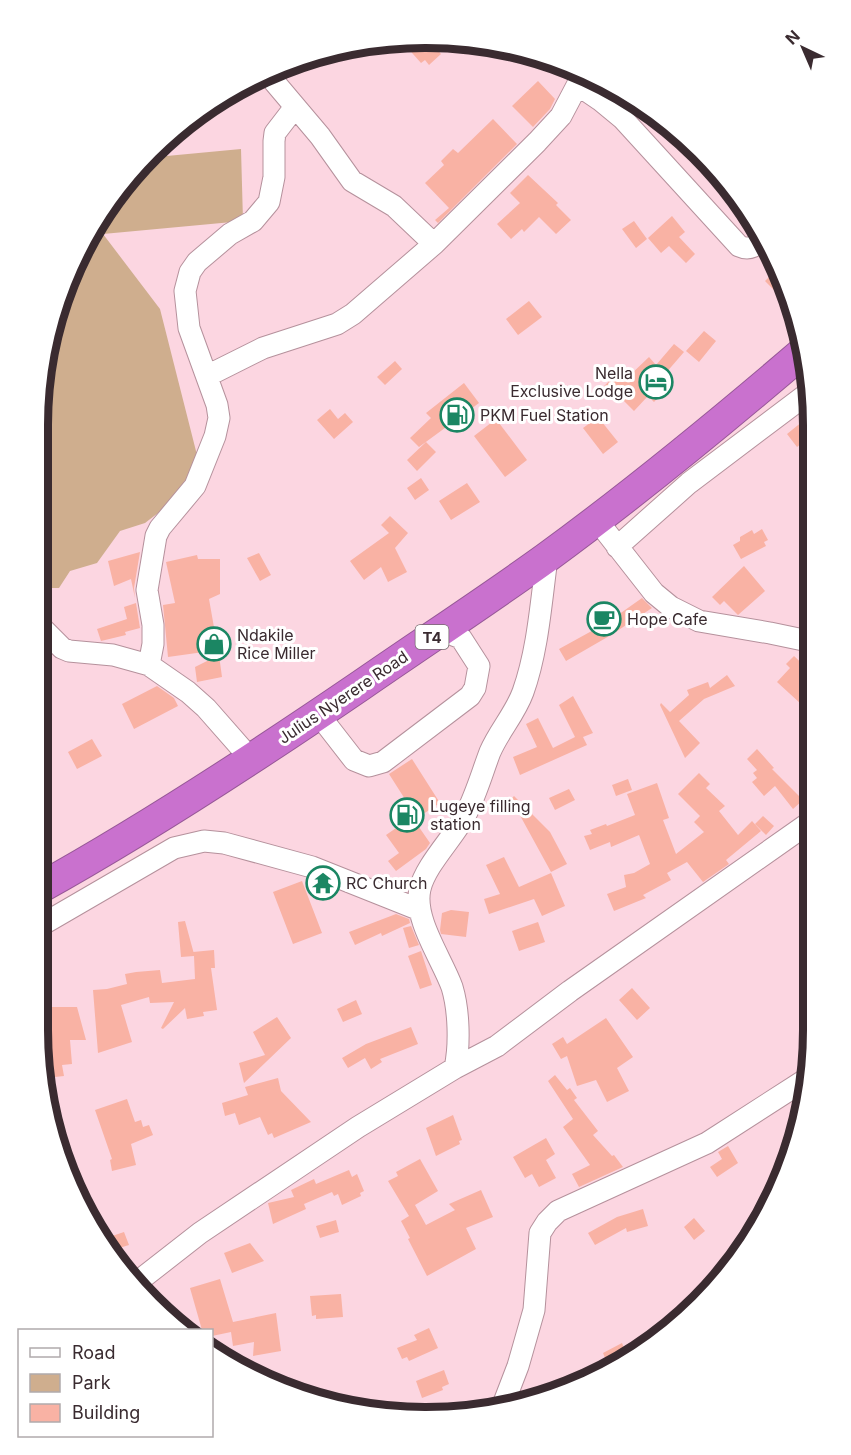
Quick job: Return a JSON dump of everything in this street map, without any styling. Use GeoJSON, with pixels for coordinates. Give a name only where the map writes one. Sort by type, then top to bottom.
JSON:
{"type":"FeatureCollection","features":[{"type":"Feature","properties":{"kind":"highway","name":"Julius Nyerere Road"},"geometry":{"type":"LineString","coordinates":[[48,883],[319,715],[547,558],[797,357]]}},
{"type":"Feature","properties":{"kind":"street"},"geometry":{"type":"LineString","coordinates":[[273,81],[320,136],[351,181],[394,206],[434,244]]}},
{"type":"Feature","properties":{"kind":"street"},"geometry":{"type":"LineString","coordinates":[[207,376],[263,348],[310,334],[342,321],[358,310],[434,244],[492,188],[561,116],[579,81]]}},
{"type":"Feature","properties":{"kind":"street"},"geometry":{"type":"LineString","coordinates":[[579,81],[623,119],[739,246],[746,249],[756,245]]}},
{"type":"Feature","properties":{"kind":"street"},"geometry":{"type":"LineString","coordinates":[[149,665],[153,644],[153,625],[147,590],[156,536],[195,486],[215,436],[219,418],[217,405],[189,327],[185,291],[190,272],[197,262],[230,234],[253,221],[266,207],[273,190],[276,133],[295,107]]}},
{"type":"Feature","properties":{"kind":"street"},"geometry":{"type":"LineString","coordinates":[[617,547],[689,483],[802,398]]}},
{"type":"Feature","properties":{"kind":"street"},"geometry":{"type":"LineString","coordinates":[[596,519],[663,602],[699,621],[803,640]]}},
{"type":"Feature","properties":{"kind":"street"},"geometry":{"type":"LineString","coordinates":[[455,1068],[459,1050],[455,999],[441,960],[425,927],[420,910],[419,892],[424,879],[466,815],[491,750],[522,694],[534,644],[547,558]]}},
{"type":"Feature","properties":{"kind":"street"},"geometry":{"type":"LineString","coordinates":[[319,715],[354,760],[369,766],[383,762],[470,696],[475,688],[479,666],[474,656],[461,638],[443,631]]}},
{"type":"Feature","properties":{"kind":"street"},"geometry":{"type":"LineString","coordinates":[[48,634],[62,648],[69,651],[113,655],[149,665],[188,692],[206,708],[250,758]]}},
{"type":"Feature","properties":{"kind":"street"},"geometry":{"type":"LineString","coordinates":[[142,1278],[200,1233],[358,1127],[504,1041],[570,991],[803,827]]}},
{"type":"Feature","properties":{"kind":"street"},"geometry":{"type":"LineString","coordinates":[[48,921],[174,848],[204,841],[224,843],[312,867],[420,910]]}},
{"type":"Feature","properties":{"kind":"street"},"geometry":{"type":"LineString","coordinates":[[506,1398],[518,1366],[534,1310],[540,1233],[547,1222],[558,1211],[706,1143],[799,1084]]}},
{"type":"Feature","properties":{"kind":"green space"},"geometry":{"type":"Polygon","coordinates":[[[241,149],[243,221],[103,234],[160,309],[197,455],[184,493],[145,523],[120,531],[97,563],[70,571],[59,588],[48,588],[49,401],[51,376],[61,328],[77,281],[99,237],[126,196],[162,156],[241,149]]]}},
{"type":"Feature","properties":{"kind":"building"},"geometry":{"type":"Polygon","coordinates":[[[436,48],[441,54],[429,65],[425,60],[421,63],[408,49],[436,48]]]}},
{"type":"Feature","properties":{"kind":"building"},"geometry":{"type":"Polygon","coordinates":[[[538,81],[555,99],[550,109],[533,127],[512,106],[538,81]]]}},
{"type":"Feature","properties":{"kind":"building"},"geometry":{"type":"Polygon","coordinates":[[[493,119],[517,144],[438,223],[435,220],[449,208],[425,183],[444,165],[441,161],[453,149],[458,153],[493,119]]]}},
{"type":"Feature","properties":{"kind":"building"},"geometry":{"type":"Polygon","coordinates":[[[528,175],[558,203],[556,205],[571,220],[556,234],[539,217],[524,232],[522,229],[511,239],[497,224],[520,203],[510,193],[528,175]]]}},
{"type":"Feature","properties":{"kind":"building"},"geometry":{"type":"Polygon","coordinates":[[[672,216],[685,232],[679,237],[695,254],[686,263],[669,246],[661,253],[648,238],[672,216]]]}},
{"type":"Feature","properties":{"kind":"building"},"geometry":{"type":"Polygon","coordinates":[[[634,221],[647,239],[636,248],[622,229],[634,221]]]}},
{"type":"Feature","properties":{"kind":"building"},"geometry":{"type":"Polygon","coordinates":[[[771,275],[779,293],[778,294],[765,281],[771,275]]]}},
{"type":"Feature","properties":{"kind":"building"},"geometry":{"type":"Polygon","coordinates":[[[529,301],[542,317],[518,335],[506,319],[529,301]]]}},
{"type":"Feature","properties":{"kind":"building"},"geometry":{"type":"Polygon","coordinates":[[[704,331],[716,341],[699,362],[686,351],[704,331]]]}},
{"type":"Feature","properties":{"kind":"building"},"geometry":{"type":"Polygon","coordinates":[[[674,344],[684,352],[665,374],[673,382],[654,402],[648,396],[634,411],[622,399],[619,402],[604,386],[620,371],[627,378],[649,357],[656,365],[674,344]]]}},
{"type":"Feature","properties":{"kind":"building"},"geometry":{"type":"Polygon","coordinates":[[[395,361],[402,369],[385,385],[377,377],[395,361]]]}},
{"type":"Feature","properties":{"kind":"building"},"geometry":{"type":"Polygon","coordinates":[[[464,383],[479,403],[419,447],[410,438],[431,418],[426,413],[464,383]]]}},
{"type":"Feature","properties":{"kind":"building"},"geometry":{"type":"Polygon","coordinates":[[[330,409],[338,419],[345,413],[353,422],[334,439],[317,420],[330,409]]]}},
{"type":"Feature","properties":{"kind":"building"},"geometry":{"type":"Polygon","coordinates":[[[598,417],[618,442],[603,454],[583,428],[598,417]]]}},
{"type":"Feature","properties":{"kind":"building"},"geometry":{"type":"Polygon","coordinates":[[[496,419],[527,460],[505,477],[474,436],[496,419]]]}},
{"type":"Feature","properties":{"kind":"building"},"geometry":{"type":"Polygon","coordinates":[[[803,421],[803,442],[797,447],[787,434],[803,421]]]}},
{"type":"Feature","properties":{"kind":"building"},"geometry":{"type":"Polygon","coordinates":[[[426,442],[436,452],[417,471],[407,460],[426,442]]]}},
{"type":"Feature","properties":{"kind":"building"},"geometry":{"type":"Polygon","coordinates":[[[421,478],[429,490],[415,500],[407,488],[421,478]]]}},
{"type":"Feature","properties":{"kind":"building"},"geometry":{"type":"Polygon","coordinates":[[[467,483],[480,502],[451,520],[439,501],[467,483]]]}},
{"type":"Feature","properties":{"kind":"building"},"geometry":{"type":"Polygon","coordinates":[[[390,516],[408,533],[395,548],[407,572],[388,582],[381,567],[364,580],[350,561],[389,533],[381,525],[390,516]]]}},
{"type":"Feature","properties":{"kind":"building"},"geometry":{"type":"Polygon","coordinates":[[[762,529],[768,540],[764,542],[766,546],[741,559],[733,545],[740,541],[740,537],[752,530],[754,534],[762,529]]]}},
{"type":"Feature","properties":{"kind":"building"},"geometry":{"type":"Polygon","coordinates":[[[140,552],[134,588],[135,598],[131,579],[114,586],[108,561],[140,552]]]}},
{"type":"Feature","properties":{"kind":"building"},"geometry":{"type":"Polygon","coordinates":[[[259,553],[271,575],[260,581],[247,558],[259,553]]]}},
{"type":"Feature","properties":{"kind":"building"},"geometry":{"type":"Polygon","coordinates":[[[197,555],[198,559],[220,559],[220,594],[209,599],[218,650],[168,657],[163,605],[175,603],[166,562],[197,555]]]}},
{"type":"Feature","properties":{"kind":"building"},"geometry":{"type":"Polygon","coordinates":[[[744,566],[765,591],[738,615],[724,601],[720,605],[712,597],[744,566]]]}},
{"type":"Feature","properties":{"kind":"building"},"geometry":{"type":"Polygon","coordinates":[[[642,598],[652,608],[566,661],[559,649],[608,622],[642,598]]]}},
{"type":"Feature","properties":{"kind":"building"},"geometry":{"type":"Polygon","coordinates":[[[136,603],[140,628],[125,632],[126,635],[101,641],[97,629],[127,619],[124,607],[136,603]]]}},
{"type":"Feature","properties":{"kind":"building"},"geometry":{"type":"Polygon","coordinates":[[[219,655],[222,677],[197,682],[195,667],[219,655]]]}},
{"type":"Feature","properties":{"kind":"building"},"geometry":{"type":"Polygon","coordinates":[[[794,656],[803,665],[803,706],[777,682],[790,668],[786,664],[794,656]]]}},
{"type":"Feature","properties":{"kind":"building"},"geometry":{"type":"Polygon","coordinates":[[[727,675],[735,686],[704,699],[679,721],[700,743],[685,758],[661,703],[670,712],[689,695],[687,690],[708,682],[710,688],[727,675]]]}},
{"type":"Feature","properties":{"kind":"building"},"geometry":{"type":"Polygon","coordinates":[[[157,686],[174,698],[178,706],[134,729],[122,704],[157,686]]]}},
{"type":"Feature","properties":{"kind":"building"},"geometry":{"type":"Polygon","coordinates":[[[573,696],[593,733],[583,737],[587,745],[520,775],[513,757],[537,747],[526,724],[538,718],[553,748],[575,737],[559,705],[573,696]]]}},
{"type":"Feature","properties":{"kind":"building"},"geometry":{"type":"Polygon","coordinates":[[[92,739],[102,756],[77,769],[68,752],[92,739]]]}},
{"type":"Feature","properties":{"kind":"building"},"geometry":{"type":"Polygon","coordinates":[[[757,749],[774,768],[772,769],[803,800],[793,809],[775,786],[764,796],[752,782],[757,778],[753,773],[757,770],[747,759],[757,749]]]}},
{"type":"Feature","properties":{"kind":"building"},"geometry":{"type":"Polygon","coordinates":[[[412,759],[440,803],[417,818],[389,774],[412,759]]]}},
{"type":"Feature","properties":{"kind":"building"},"geometry":{"type":"Polygon","coordinates":[[[699,773],[710,784],[706,788],[725,806],[719,811],[738,835],[752,821],[761,831],[726,860],[729,864],[703,882],[687,862],[667,873],[671,880],[643,895],[646,898],[614,911],[607,894],[626,887],[624,875],[634,873],[650,864],[639,835],[611,847],[610,842],[590,850],[584,836],[592,834],[590,830],[635,815],[627,794],[657,783],[669,818],[663,820],[676,854],[704,832],[694,822],[700,816],[678,794],[699,773]]]}},
{"type":"Feature","properties":{"kind":"building"},"geometry":{"type":"Polygon","coordinates":[[[628,779],[632,790],[616,796],[612,785],[628,779]]]}},
{"type":"Feature","properties":{"kind":"building"},"geometry":{"type":"Polygon","coordinates":[[[569,789],[575,800],[555,810],[549,798],[569,789]]]}},
{"type":"Feature","properties":{"kind":"building"},"geometry":{"type":"Polygon","coordinates":[[[514,796],[550,832],[567,864],[551,872],[511,799],[514,796]]]}},
{"type":"Feature","properties":{"kind":"building"},"geometry":{"type":"Polygon","coordinates":[[[763,816],[774,826],[766,835],[755,824],[763,816]]]}},
{"type":"Feature","properties":{"kind":"building"},"geometry":{"type":"Polygon","coordinates":[[[412,817],[430,843],[426,849],[396,871],[388,861],[399,853],[386,835],[412,817]]]}},
{"type":"Feature","properties":{"kind":"building"},"geometry":{"type":"Polygon","coordinates":[[[504,857],[519,887],[551,873],[565,906],[542,916],[534,899],[489,914],[484,899],[500,894],[486,865],[504,857]]]}},
{"type":"Feature","properties":{"kind":"building"},"geometry":{"type":"Polygon","coordinates":[[[302,881],[322,933],[293,944],[273,892],[302,881]]]}},
{"type":"Feature","properties":{"kind":"building"},"geometry":{"type":"Polygon","coordinates":[[[451,910],[469,912],[466,937],[441,934],[442,913],[451,910]]]}},
{"type":"Feature","properties":{"kind":"building"},"geometry":{"type":"Polygon","coordinates":[[[396,914],[409,919],[410,923],[355,945],[349,932],[396,914]]]}},
{"type":"Feature","properties":{"kind":"building"},"geometry":{"type":"Polygon","coordinates":[[[185,921],[193,952],[214,950],[215,968],[211,968],[217,1010],[203,1012],[204,1016],[187,1019],[185,1008],[163,1029],[161,1028],[174,1002],[150,1003],[149,997],[121,1005],[132,1042],[98,1053],[93,990],[127,984],[125,974],[136,972],[160,970],[162,983],[195,979],[194,956],[181,957],[178,922],[185,921]]]}},
{"type":"Feature","properties":{"kind":"building"},"geometry":{"type":"Polygon","coordinates":[[[538,922],[545,942],[519,951],[512,931],[538,922]]]}},
{"type":"Feature","properties":{"kind":"building"},"geometry":{"type":"Polygon","coordinates":[[[411,926],[419,945],[409,948],[403,928],[411,926]]]}},
{"type":"Feature","properties":{"kind":"building"},"geometry":{"type":"Polygon","coordinates":[[[421,951],[432,985],[420,989],[408,956],[421,951]]]}},
{"type":"Feature","properties":{"kind":"building"},"geometry":{"type":"Polygon","coordinates":[[[632,988],[650,1008],[637,1020],[619,1000],[632,988]]]}},
{"type":"Feature","properties":{"kind":"building"},"geometry":{"type":"Polygon","coordinates":[[[356,1000],[362,1014],[343,1022],[337,1009],[356,1000]]]}},
{"type":"Feature","properties":{"kind":"building"},"geometry":{"type":"Polygon","coordinates":[[[48,1007],[77,1007],[86,1040],[70,1040],[72,1064],[62,1065],[64,1076],[51,1077],[48,1007]]]}},
{"type":"Feature","properties":{"kind":"building"},"geometry":{"type":"Polygon","coordinates":[[[277,1017],[291,1038],[244,1083],[239,1063],[265,1055],[253,1032],[277,1017]]]}},
{"type":"Feature","properties":{"kind":"building"},"geometry":{"type":"Polygon","coordinates":[[[606,1018],[633,1057],[617,1068],[629,1091],[607,1102],[596,1080],[577,1086],[567,1056],[561,1059],[552,1044],[563,1037],[567,1044],[606,1018]]]}},
{"type":"Feature","properties":{"kind":"building"},"geometry":{"type":"Polygon","coordinates":[[[411,1027],[418,1044],[380,1059],[382,1062],[371,1069],[365,1058],[348,1068],[342,1058],[366,1044],[411,1027]]]}},
{"type":"Feature","properties":{"kind":"building"},"geometry":{"type":"Polygon","coordinates":[[[555,1075],[567,1090],[570,1088],[577,1098],[574,1100],[598,1131],[593,1135],[623,1167],[579,1187],[572,1174],[590,1165],[563,1127],[573,1119],[548,1081],[555,1075]]]}},
{"type":"Feature","properties":{"kind":"building"},"geometry":{"type":"Polygon","coordinates":[[[278,1078],[281,1091],[311,1122],[274,1138],[272,1133],[268,1135],[260,1117],[239,1125],[235,1113],[225,1116],[222,1103],[248,1095],[245,1087],[278,1078]]]}},
{"type":"Feature","properties":{"kind":"building"},"geometry":{"type":"Polygon","coordinates":[[[127,1099],[135,1122],[141,1120],[143,1127],[149,1125],[153,1135],[131,1144],[136,1165],[112,1171],[110,1160],[112,1159],[95,1110],[127,1099]]]}},
{"type":"Feature","properties":{"kind":"building"},"geometry":{"type":"Polygon","coordinates":[[[453,1115],[462,1140],[459,1141],[460,1144],[436,1156],[426,1128],[453,1115]]]}},
{"type":"Feature","properties":{"kind":"building"},"geometry":{"type":"Polygon","coordinates":[[[546,1138],[555,1154],[546,1160],[556,1178],[539,1187],[532,1174],[525,1178],[513,1157],[546,1138]]]}},
{"type":"Feature","properties":{"kind":"building"},"geometry":{"type":"Polygon","coordinates":[[[728,1146],[738,1163],[717,1177],[710,1167],[722,1159],[718,1152],[728,1146]]]}},
{"type":"Feature","properties":{"kind":"building"},"geometry":{"type":"Polygon","coordinates":[[[420,1159],[438,1191],[415,1205],[426,1225],[455,1210],[449,1204],[481,1190],[493,1217],[466,1228],[476,1249],[427,1276],[401,1221],[409,1216],[388,1181],[398,1176],[396,1172],[420,1159]]]}},
{"type":"Feature","properties":{"kind":"building"},"geometry":{"type":"Polygon","coordinates":[[[349,1170],[352,1177],[357,1174],[364,1191],[360,1193],[361,1196],[342,1205],[338,1194],[334,1196],[332,1192],[304,1204],[306,1209],[273,1224],[268,1203],[294,1197],[291,1190],[314,1179],[316,1184],[349,1170]]]}},
{"type":"Feature","properties":{"kind":"building"},"geometry":{"type":"Polygon","coordinates":[[[643,1209],[648,1226],[627,1232],[626,1228],[595,1245],[588,1233],[617,1217],[643,1209]]]}},
{"type":"Feature","properties":{"kind":"building"},"geometry":{"type":"Polygon","coordinates":[[[694,1218],[705,1231],[694,1240],[684,1227],[694,1218]]]}},
{"type":"Feature","properties":{"kind":"building"},"geometry":{"type":"Polygon","coordinates":[[[336,1220],[339,1232],[320,1238],[316,1226],[336,1220]]]}},
{"type":"Feature","properties":{"kind":"building"},"geometry":{"type":"Polygon","coordinates":[[[124,1232],[129,1245],[119,1248],[110,1237],[124,1232]]]}},
{"type":"Feature","properties":{"kind":"building"},"geometry":{"type":"Polygon","coordinates":[[[250,1243],[264,1261],[232,1273],[224,1253],[250,1243]]]}},
{"type":"Feature","properties":{"kind":"building"},"geometry":{"type":"Polygon","coordinates":[[[220,1279],[233,1322],[276,1313],[281,1351],[253,1356],[254,1342],[233,1346],[231,1332],[213,1336],[213,1329],[202,1329],[190,1288],[220,1279]]]}},
{"type":"Feature","properties":{"kind":"building"},"geometry":{"type":"Polygon","coordinates":[[[341,1294],[343,1317],[316,1319],[316,1315],[312,1316],[310,1296],[341,1294]]]}},
{"type":"Feature","properties":{"kind":"building"},"geometry":{"type":"Polygon","coordinates":[[[429,1328],[438,1348],[409,1361],[407,1357],[402,1359],[397,1348],[417,1340],[414,1335],[429,1328]]]}},
{"type":"Feature","properties":{"kind":"building"},"geometry":{"type":"Polygon","coordinates":[[[622,1343],[624,1350],[606,1360],[603,1353],[622,1343]]]}},
{"type":"Feature","properties":{"kind":"building"},"geometry":{"type":"Polygon","coordinates":[[[444,1370],[449,1384],[442,1387],[443,1390],[422,1398],[416,1381],[444,1370]]]}},
{"type":"Feature","properties":{"kind":"place","name":"Nella Exclusive Lodge"},"geometry":{"type":"Point","coordinates":[656,382]}},
{"type":"Feature","properties":{"kind":"place","name":"PKM Fuel Station"},"geometry":{"type":"Point","coordinates":[457,415]}},
{"type":"Feature","properties":{"kind":"place","name":"Hope Cafe"},"geometry":{"type":"Point","coordinates":[604,619]}},
{"type":"Feature","properties":{"kind":"place","name":"Ndakile Rice Miller"},"geometry":{"type":"Point","coordinates":[214,644]}},
{"type":"Feature","properties":{"kind":"place","name":"Lugeye filling station"},"geometry":{"type":"Point","coordinates":[407,815]}},
{"type":"Feature","properties":{"kind":"place","name":"RC Church"},"geometry":{"type":"Point","coordinates":[323,883]}}]}
